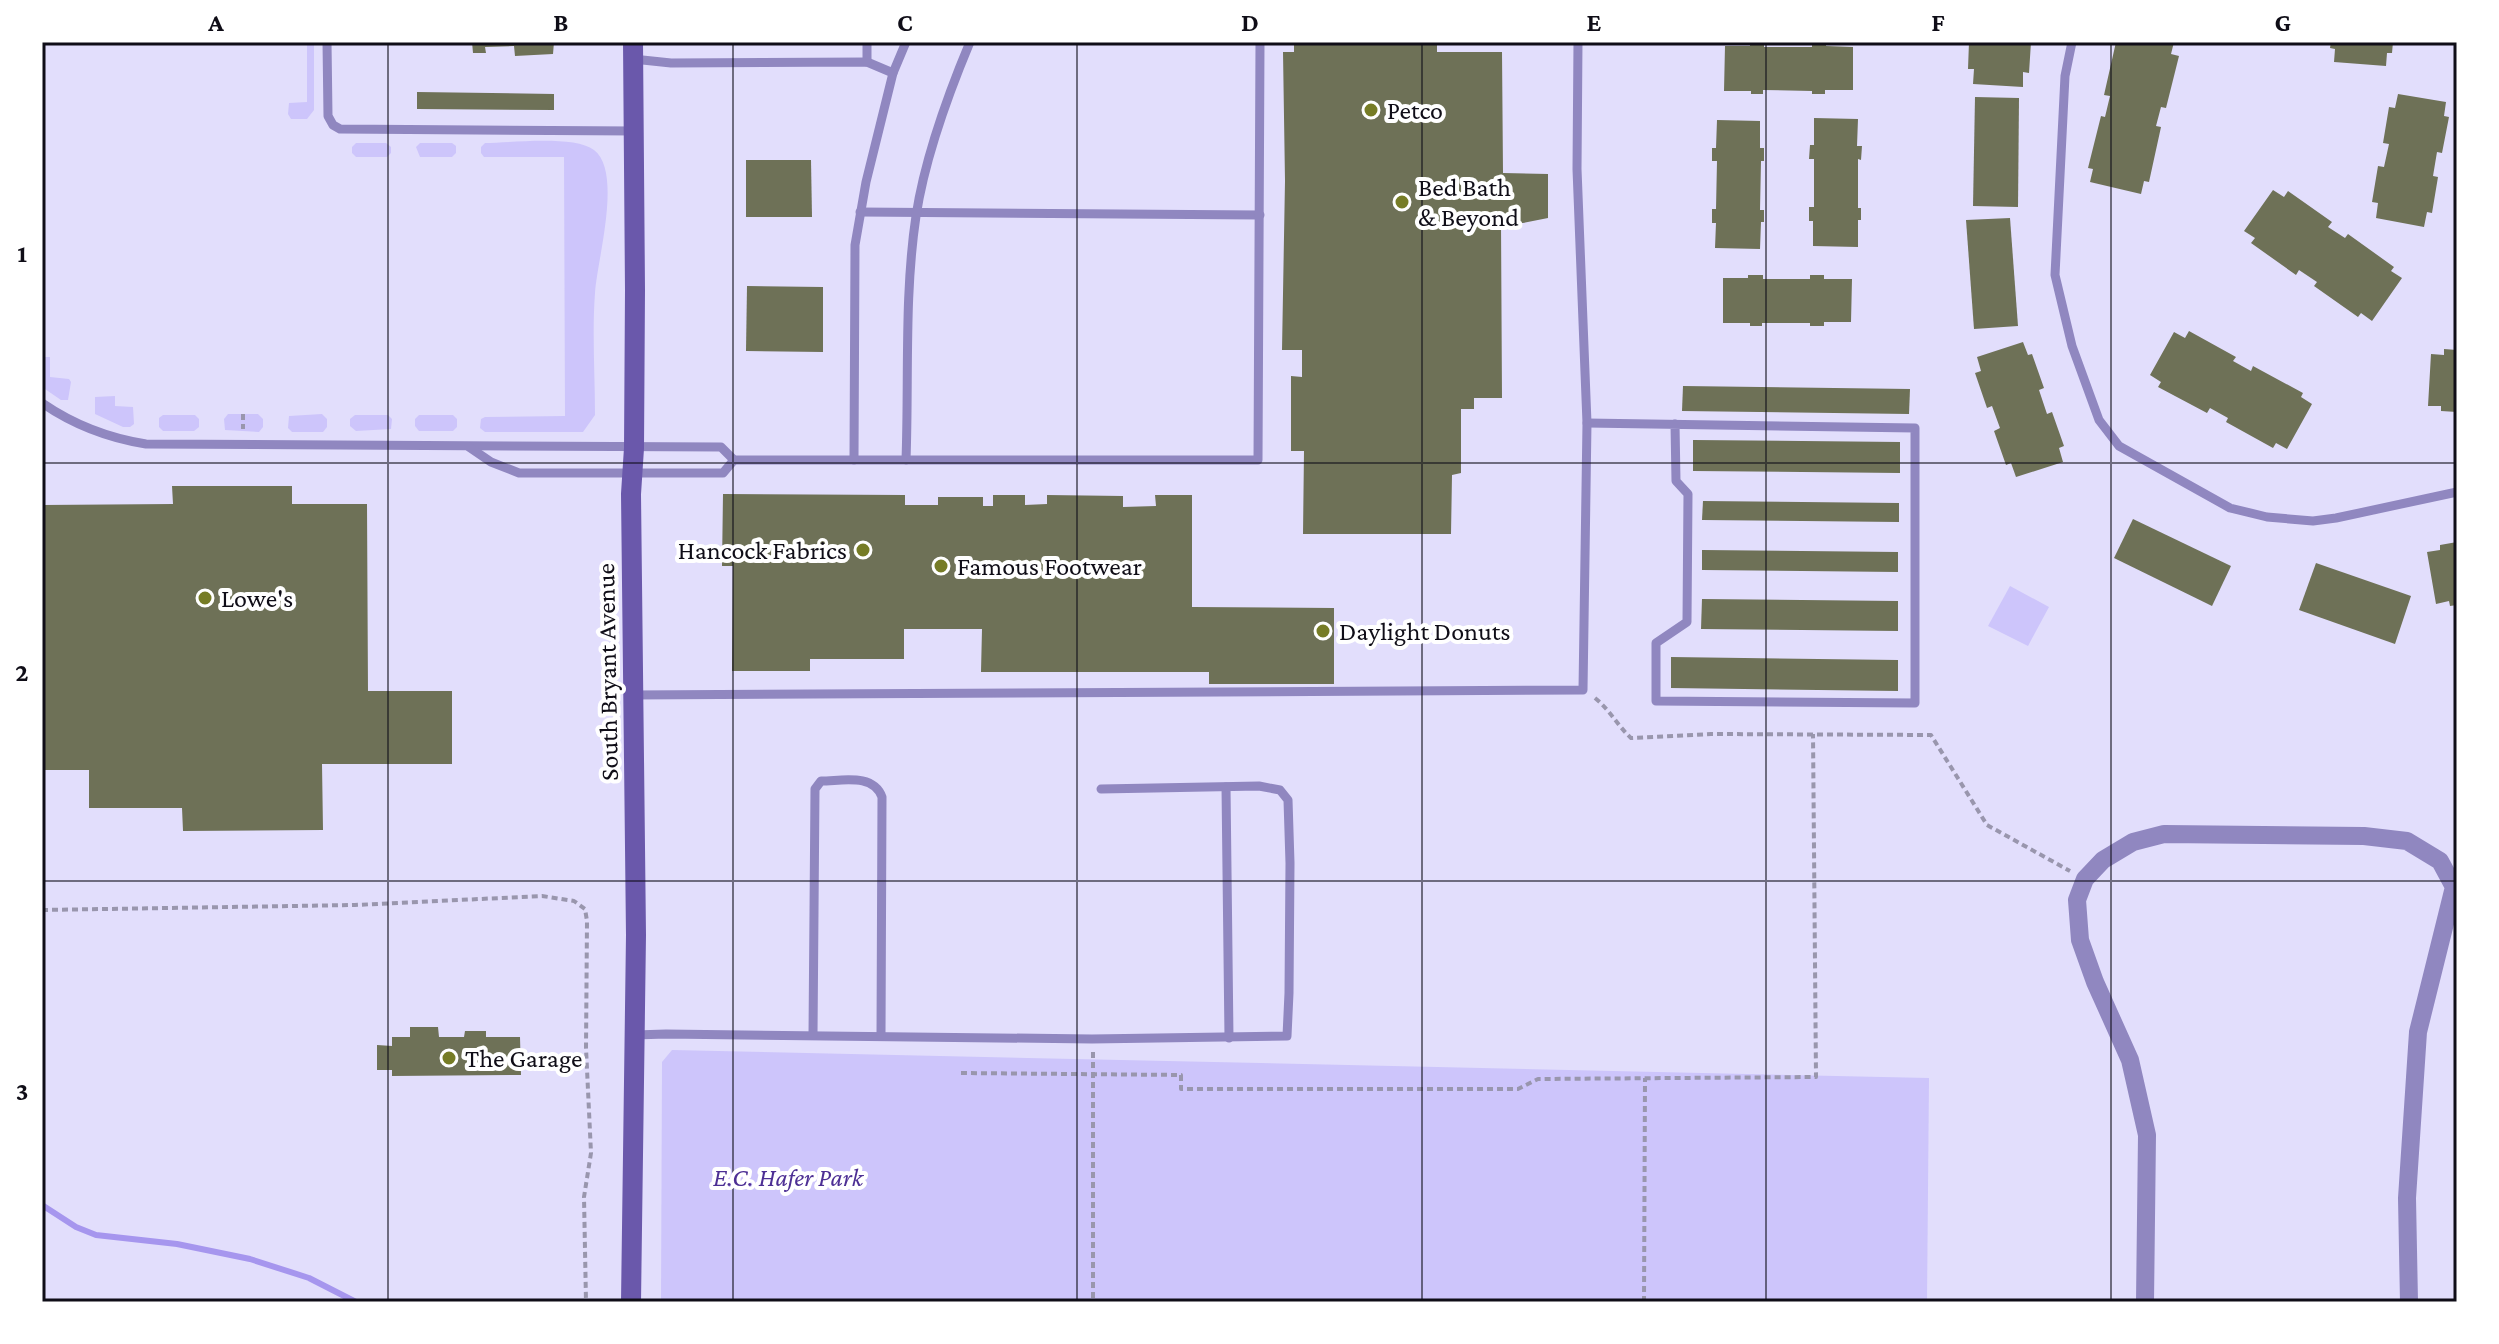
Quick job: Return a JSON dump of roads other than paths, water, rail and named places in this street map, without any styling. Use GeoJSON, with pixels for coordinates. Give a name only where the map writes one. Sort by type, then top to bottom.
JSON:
{"type":"FeatureCollection","features":[{"type":"Feature","properties":{"kind":"main road","name":"South Bryant Avenue"},"geometry":{"type":"LineString","coordinates":[[631,1302],[635,1035],[633,50]]}},
{"type":"Feature","properties":{"kind":"street"},"geometry":{"type":"LineString","coordinates":[[2145,1302],[2147,1135],[2130,1060],[2080,940],[2077,900],[2085,879],[2103,860],[2133,842],[2164,834],[2364,836],[2407,841],[2440,861],[2454,887],[2418,1032],[2407,1198],[2409,1302]]}},
{"type":"Feature","properties":{"kind":"lane"},"geometry":{"type":"LineString","coordinates":[[327,42],[328,116],[333,125],[340,129],[635,131]]}},
{"type":"Feature","properties":{"kind":"lane"},"geometry":{"type":"LineString","coordinates":[[867,42],[867,62]]}},
{"type":"Feature","properties":{"kind":"lane"},"geometry":{"type":"LineString","coordinates":[[854,460],[855,245],[893,73],[906,42]]}},
{"type":"Feature","properties":{"kind":"lane"},"geometry":{"type":"LineString","coordinates":[[906,460],[910,272],[916,214],[950,91],[970,42]]}},
{"type":"Feature","properties":{"kind":"lane"},"geometry":{"type":"LineString","coordinates":[[42,403],[58,414],[116,440],[146,444],[721,447],[734,460],[1258,460],[1260,42]]}},
{"type":"Feature","properties":{"kind":"lane"},"geometry":{"type":"LineString","coordinates":[[632,695],[1583,690],[1587,423],[1577,169],[1578,42]]}},
{"type":"Feature","properties":{"kind":"lane"},"geometry":{"type":"LineString","coordinates":[[2072,42],[2065,76],[2055,275],[2072,346],[2099,420],[2119,446],[2230,508],[2267,517],[2313,521],[2336,518],[2457,492]]}},
{"type":"Feature","properties":{"kind":"lane"},"geometry":{"type":"LineString","coordinates":[[633,50],[671,63],[867,62],[893,73]]}},
{"type":"Feature","properties":{"kind":"lane"},"geometry":{"type":"LineString","coordinates":[[860,212],[1260,215]]}},
{"type":"Feature","properties":{"kind":"lane"},"geometry":{"type":"LineString","coordinates":[[1587,423],[1675,424],[1915,428],[1915,703],[1656,701],[1656,643],[1687,622],[1688,494],[1676,481],[1675,424]]}},
{"type":"Feature","properties":{"kind":"lane"},"geometry":{"type":"LineString","coordinates":[[469,447],[491,462],[519,473],[723,473],[734,460]]}},
{"type":"Feature","properties":{"kind":"lane"},"geometry":{"type":"LineString","coordinates":[[813,1035],[815,789],[821,781],[868,781],[878,788],[882,797],[881,1036]]}},
{"type":"Feature","properties":{"kind":"lane"},"geometry":{"type":"LineString","coordinates":[[635,1035],[1287,1036],[1288,800],[1280,790],[1259,786],[1101,789]]}},
{"type":"Feature","properties":{"kind":"lane"},"geometry":{"type":"LineString","coordinates":[[1226,787],[1229,1038]]}},
{"type":"Feature","properties":{"kind":"waterway"},"geometry":{"type":"LineString","coordinates":[[42,1205],[76,1227],[96,1235],[177,1244],[250,1259],[309,1278],[356,1302]]}},
{"type":"Feature","properties":{"kind":"place","name":"Petco"},"geometry":{"type":"Point","coordinates":[1371,110]}},
{"type":"Feature","properties":{"kind":"place","name":"Bed Bath & Beyond"},"geometry":{"type":"Point","coordinates":[1402,202]}},
{"type":"Feature","properties":{"kind":"place","name":"Hancock Fabrics"},"geometry":{"type":"Point","coordinates":[863,550]}},
{"type":"Feature","properties":{"kind":"place","name":"Famous Footwear"},"geometry":{"type":"Point","coordinates":[941,566]}},
{"type":"Feature","properties":{"kind":"place","name":"Lowe's"},"geometry":{"type":"Point","coordinates":[205,598]}},
{"type":"Feature","properties":{"kind":"place","name":"Daylight Donuts"},"geometry":{"type":"Point","coordinates":[1323,631]}},
{"type":"Feature","properties":{"kind":"place","name":"The Garage"},"geometry":{"type":"Point","coordinates":[449,1058]}},
{"type":"Feature","properties":{"kind":"park label","name":"E.C. Hafer Park"},"geometry":{"type":"Point","coordinates":[788,1177]}}]}
